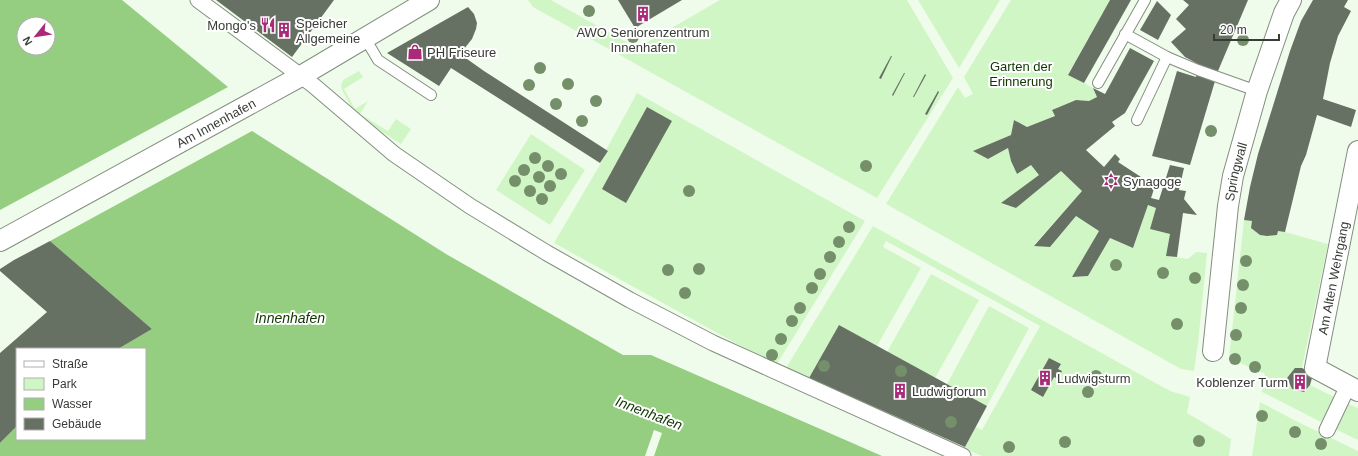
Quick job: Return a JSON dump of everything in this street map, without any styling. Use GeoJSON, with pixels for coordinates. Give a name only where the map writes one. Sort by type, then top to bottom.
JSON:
{"type":"FeatureCollection","features":[{"type":"Feature","properties":{"kind":"street"},"geometry":{"type":"LineString","coordinates":[[198,0],[296,79],[394,154],[470,206],[548,254],[630,300],[713,343],[963,456]]}},
{"type":"Feature","properties":{"kind":"street","name":"Am Innenhafen"},"geometry":{"type":"LineString","coordinates":[[0,241],[296,79],[429,0]]}},
{"type":"Feature","properties":{"kind":"street","name":"Springwall"},"geometry":{"type":"LineString","coordinates":[[1213,351],[1228,206],[1233,176],[1257,91],[1284,13],[1291,0]]}},
{"type":"Feature","properties":{"kind":"street","name":"Am Alten Wehrgang"},"geometry":{"type":"LineString","coordinates":[[1326,430],[1353,388],[1315,368],[1358,152]]}},
{"type":"Feature","properties":{"kind":"lane"},"geometry":{"type":"LineString","coordinates":[[1098,83],[1144,0]]}},
{"type":"Feature","properties":{"kind":"lane"},"geometry":{"type":"LineString","coordinates":[[1125,34],[1168,57],[1198,70],[1257,91]]}},
{"type":"Feature","properties":{"kind":"lane"},"geometry":{"type":"LineString","coordinates":[[366,38],[378,60],[431,94]]}},
{"type":"Feature","properties":{"kind":"lane"},"geometry":{"type":"LineString","coordinates":[[1137,120],[1168,57]]}},
{"type":"Feature","properties":{"kind":"green space","name":"Garten der Erinnerung"},"geometry":{"type":"Polygon","coordinates":[[[528,0],[551,0],[637,48],[720,0],[907,0],[953,78],[877,198],[533,7],[528,0]]]}},
{"type":"Feature","properties":{"kind":"green space","name":"Garten der Erinnerung"},"geometry":{"type":"Polygon","coordinates":[[[918,0],[1000,0],[959,68],[918,0]]]}},
{"type":"Feature","properties":{"kind":"green space","name":"Garten der Erinnerung"},"geometry":{"type":"Polygon","coordinates":[[[1011,0],[1110,0],[1068,74],[1093,88],[1097,97],[1089,101],[1076,100],[1052,110],[1055,116],[1027,127],[1014,120],[1011,135],[974,151],[988,159],[1008,148],[1011,161],[1017,174],[1031,165],[1039,175],[1001,204],[1016,208],[1061,171],[1082,191],[1034,245],[1050,247],[1076,216],[1099,231],[1073,277],[1088,276],[1110,238],[1133,248],[1148,205],[1156,208],[1150,229],[1170,234],[1166,256],[1188,259],[1196,252],[1207,253],[1194,371],[1181,369],[886,204],[958,87],[965,98],[973,94],[964,77],[1011,0]]]}},
{"type":"Feature","properties":{"kind":"green space"},"geometry":{"type":"Polygon","coordinates":[[[359,71],[363,77],[344,89],[355,109],[368,101],[360,114],[388,131],[396,119],[411,129],[401,144],[360,118],[353,110],[341,86],[343,80],[359,71]]]}},
{"type":"Feature","properties":{"kind":"green space"},"geometry":{"type":"Polygon","coordinates":[[[637,93],[865,221],[777,364],[748,350],[554,243],[608,151],[606,150],[637,93]]]}},
{"type":"Feature","properties":{"kind":"green space"},"geometry":{"type":"Polygon","coordinates":[[[531,134],[585,170],[550,225],[496,190],[531,134]]]}},
{"type":"Feature","properties":{"kind":"green space"},"geometry":{"type":"Polygon","coordinates":[[[1244,220],[1252,221],[1260,235],[1277,235],[1278,231],[1328,244],[1302,368],[1287,378],[1292,389],[1304,392],[1310,385],[1335,398],[1324,422],[1321,422],[1262,392],[1265,374],[1229,358],[1244,220]]]}},
{"type":"Feature","properties":{"kind":"green space"},"geometry":{"type":"Polygon","coordinates":[[[873,226],[1170,391],[1190,397],[1187,413],[1231,439],[1229,456],[982,456],[963,448],[976,427],[982,430],[1040,326],[886,241],[883,247],[921,268],[877,346],[839,325],[809,378],[810,379],[786,368],[873,226]]]}},
{"type":"Feature","properties":{"kind":"green space"},"geometry":{"type":"Polygon","coordinates":[[[931,274],[979,300],[935,378],[887,352],[931,274]]]}},
{"type":"Feature","properties":{"kind":"green space"},"geometry":{"type":"Polygon","coordinates":[[[989,306],[1029,328],[987,406],[947,384],[989,306]]]}},
{"type":"Feature","properties":{"kind":"green space"},"geometry":{"type":"Polygon","coordinates":[[[1260,402],[1358,451],[1358,456],[1252,456],[1260,402]]]}},
{"type":"Feature","properties":{"kind":"green space"},"geometry":{"type":"Polygon","coordinates":[[[1348,404],[1358,408],[1358,440],[1337,430],[1335,427],[1348,404]]]}},
{"type":"Feature","properties":{"kind":"water"},"geometry":{"type":"Polygon","coordinates":[[[0,0],[122,0],[228,87],[0,210],[0,0]]]}},
{"type":"Feature","properties":{"kind":"water","name":"Innenhafen"},"geometry":{"type":"Polygon","coordinates":[[[252,131],[446,254],[623,355],[651,355],[882,456],[0,456],[0,443],[16,427],[16,440],[146,440],[146,348],[120,348],[152,329],[50,241],[252,131]]]}},
{"type":"Feature","properties":{"kind":"pier"},"geometry":{"type":"Polygon","coordinates":[[[654,430],[662,433],[654,456],[645,456],[654,430]]]}},
{"type":"Feature","properties":{"kind":"building","name":"Speicher Allgemeine"},"geometry":{"type":"Polygon","coordinates":[[[216,0],[334,0],[292,57],[216,0]]]}},
{"type":"Feature","properties":{"kind":"building","name":"AWO Seniorenzentrum Innenhafen"},"geometry":{"type":"Polygon","coordinates":[[[618,0],[682,0],[635,28],[618,0]]]}},
{"type":"Feature","properties":{"kind":"building"},"geometry":{"type":"Polygon","coordinates":[[[1110,0],[1131,0],[1084,83],[1068,75],[1110,0]]]}},
{"type":"Feature","properties":{"kind":"building"},"geometry":{"type":"Polygon","coordinates":[[[1183,0],[1248,0],[1218,71],[1190,165],[1152,156],[1177,71],[1196,77],[1200,65],[1185,57],[1171,42],[1186,29],[1176,19],[1189,5],[1183,0]]]}},
{"type":"Feature","properties":{"kind":"building"},"geometry":{"type":"Polygon","coordinates":[[[1313,0],[1348,0],[1344,7],[1351,11],[1338,36],[1330,63],[1323,99],[1356,110],[1351,127],[1317,115],[1306,155],[1301,166],[1285,232],[1278,231],[1277,235],[1260,235],[1251,228],[1252,221],[1244,220],[1250,187],[1258,154],[1290,51],[1301,21],[1313,0]]]}},
{"type":"Feature","properties":{"kind":"building"},"geometry":{"type":"Polygon","coordinates":[[[1157,1],[1171,15],[1158,40],[1140,30],[1157,1]]]}},
{"type":"Feature","properties":{"kind":"building"},"geometry":{"type":"Polygon","coordinates":[[[468,7],[474,14],[477,23],[476,29],[472,39],[460,54],[608,151],[600,163],[451,68],[439,86],[387,53],[468,7]]]}},
{"type":"Feature","properties":{"kind":"building","name":"Synagoge"},"geometry":{"type":"Polygon","coordinates":[[[1130,48],[1154,61],[1125,113],[1112,122],[1115,126],[1086,150],[1104,167],[1115,154],[1120,159],[1118,162],[1141,177],[1156,183],[1151,198],[1159,200],[1170,165],[1184,168],[1179,190],[1186,191],[1184,199],[1197,215],[1183,213],[1177,257],[1166,256],[1170,234],[1150,229],[1156,208],[1148,205],[1133,248],[1110,238],[1088,276],[1072,277],[1099,231],[1076,216],[1050,247],[1034,246],[1082,191],[1061,171],[1016,208],[1001,203],[1039,175],[1031,165],[1017,174],[1011,161],[1008,148],[988,159],[973,151],[1011,135],[1014,120],[1027,127],[1055,116],[1052,110],[1076,100],[1089,101],[1097,97],[1093,88],[1105,94],[1130,48]]]}},
{"type":"Feature","properties":{"kind":"building"},"geometry":{"type":"Polygon","coordinates":[[[892,56],[881,79],[879,78],[892,56]]]}},
{"type":"Feature","properties":{"kind":"building"},"geometry":{"type":"Polygon","coordinates":[[[905,73],[893,96],[892,95],[905,73]]]}},
{"type":"Feature","properties":{"kind":"building"},"geometry":{"type":"Polygon","coordinates":[[[925,74],[926,75],[913,97],[925,74]]]}},
{"type":"Feature","properties":{"kind":"building"},"geometry":{"type":"Polygon","coordinates":[[[938,91],[939,92],[927,115],[925,114],[938,91]]]}},
{"type":"Feature","properties":{"kind":"building"},"geometry":{"type":"Polygon","coordinates":[[[647,107],[672,121],[626,203],[602,189],[647,107]]]}},
{"type":"Feature","properties":{"kind":"building"},"geometry":{"type":"Polygon","coordinates":[[[50,241],[152,329],[120,348],[16,348],[16,427],[0,443],[0,353],[47,312],[0,271],[0,269],[50,241]]]}},
{"type":"Feature","properties":{"kind":"building","name":"Ludwigforum"},"geometry":{"type":"Polygon","coordinates":[[[839,325],[987,406],[965,447],[809,378],[839,325]]]}},
{"type":"Feature","properties":{"kind":"building","name":"Ludwigsturm"},"geometry":{"type":"Polygon","coordinates":[[[1049,358],[1061,364],[1058,369],[1062,371],[1058,379],[1054,377],[1043,397],[1031,390],[1049,358]]]}},
{"type":"Feature","properties":{"kind":"building","name":"Koblenzer Turm"},"geometry":{"type":"Polygon","coordinates":[[[1295,368],[1302,368],[1308,371],[1312,378],[1310,385],[1304,392],[1292,389],[1287,378],[1295,368]]]}},
{"type":"Feature","properties":{"kind":"place","name":"AWO Seniorenzentrum Innenhafen"},"geometry":{"type":"Point","coordinates":[643,14]}},
{"type":"Feature","properties":{"kind":"place","name":"Mongo's"},"geometry":{"type":"Point","coordinates":[268,25]}},
{"type":"Feature","properties":{"kind":"place","name":"Speicher Allgemeine"},"geometry":{"type":"Point","coordinates":[284,30]}},
{"type":"Feature","properties":{"kind":"place","name":"PH Friseure"},"geometry":{"type":"Point","coordinates":[415,52]}},
{"type":"Feature","properties":{"kind":"place","name":"Synagoge"},"geometry":{"type":"Point","coordinates":[1111,181]}},
{"type":"Feature","properties":{"kind":"place","name":"Ludwigsturm"},"geometry":{"type":"Point","coordinates":[1045,378]}},
{"type":"Feature","properties":{"kind":"place","name":"Koblenzer Turm"},"geometry":{"type":"Point","coordinates":[1300,382]}},
{"type":"Feature","properties":{"kind":"place","name":"Ludwigforum"},"geometry":{"type":"Point","coordinates":[900,391]}}]}
